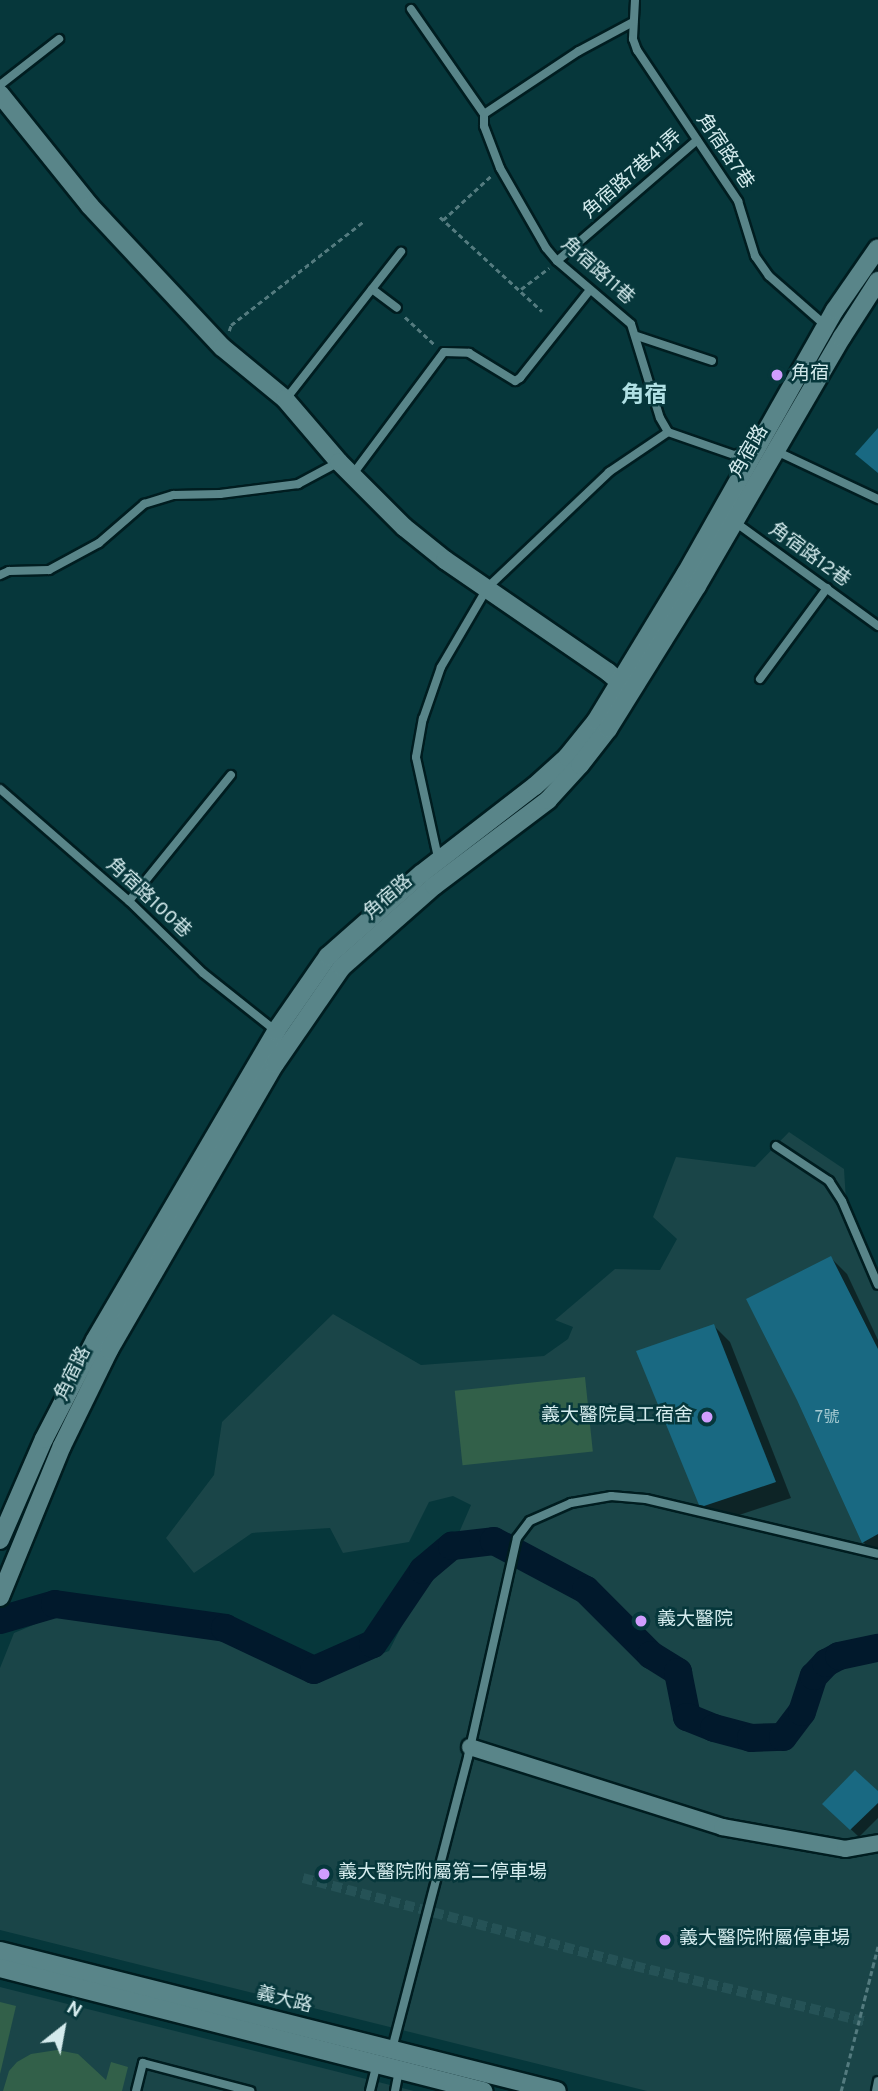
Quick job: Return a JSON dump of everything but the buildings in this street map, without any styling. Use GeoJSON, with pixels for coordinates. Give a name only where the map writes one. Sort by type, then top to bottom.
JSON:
{"type":"FeatureCollection","features":[{"type":"Feature","properties":{"kind":"main road"},"geometry":{"type":"LineString","coordinates":[[0,94],[90,206],[222,347],[285,400],[404,527],[445,560],[488,587],[626,687]]}},
{"type":"Feature","properties":{"kind":"main road","name":"角宿路"},"geometry":{"type":"LineString","coordinates":[[728,516],[757,448],[826,326],[878,248]]}},
{"type":"Feature","properties":{"kind":"main road","name":"角宿路"},"geometry":{"type":"LineString","coordinates":[[1,1589],[62,1446],[109,1350],[275,1064],[342,967],[443,868],[567,757],[626,687],[728,516],[775,451],[878,281]]}},
{"type":"Feature","properties":{"kind":"main road","name":"角宿路"},"geometry":{"type":"LineString","coordinates":[[0,1540],[44,1439],[94,1340],[276,1031],[328,956],[443,868]]}},
{"type":"Feature","properties":{"kind":"main road","name":"義大路"},"geometry":{"type":"LineString","coordinates":[[0,1951],[557,2091]]}},
{"type":"Feature","properties":{"kind":"main road","name":"義大路"},"geometry":{"type":"LineString","coordinates":[[0,1968],[484,2091]]}},
{"type":"Feature","properties":{"kind":"street"},"geometry":{"type":"LineString","coordinates":[[470,1747],[722,1826],[845,1849],[878,1843]]}},
{"type":"Feature","properties":{"kind":"lane","name":"角宿路7巷"},"geometry":{"type":"LineString","coordinates":[[635,0],[633,22],[636,50],[738,201],[755,256],[769,275],[842,337]]}},
{"type":"Feature","properties":{"kind":"lane","name":"角宿路11巷"},"geometry":{"type":"LineString","coordinates":[[411,9],[484,114],[484,126],[500,168],[557,261],[631,324],[637,336],[660,418],[668,432]]}},
{"type":"Feature","properties":{"kind":"lane"},"geometry":{"type":"LineString","coordinates":[[484,114],[579,51],[633,22]]}},
{"type":"Feature","properties":{"kind":"lane"},"geometry":{"type":"LineString","coordinates":[[0,85],[60,38]]}},
{"type":"Feature","properties":{"kind":"lane","name":"角宿路7巷41弄"},"geometry":{"type":"LineString","coordinates":[[557,261],[697,140]]}},
{"type":"Feature","properties":{"kind":"lane"},"geometry":{"type":"LineString","coordinates":[[285,400],[401,252]]}},
{"type":"Feature","properties":{"kind":"lane"},"geometry":{"type":"LineString","coordinates":[[372,289],[397,308]]}},
{"type":"Feature","properties":{"kind":"lane"},"geometry":{"type":"LineString","coordinates":[[0,575],[9,571],[49,570],[99,543],[144,504],[174,495],[220,494],[298,484],[346,468],[443,352],[469,354],[515,381],[590,290]]}},
{"type":"Feature","properties":{"kind":"lane"},"geometry":{"type":"LineString","coordinates":[[637,336],[712,360]]}},
{"type":"Feature","properties":{"kind":"lane"},"geometry":{"type":"LineString","coordinates":[[443,868],[416,757],[422,719],[441,667],[488,587],[609,472],[668,432],[734,455],[757,448],[775,451],[878,499]]}},
{"type":"Feature","properties":{"kind":"lane","name":"角宿路12巷"},"geometry":{"type":"LineString","coordinates":[[728,516],[878,626]]}},
{"type":"Feature","properties":{"kind":"lane"},"geometry":{"type":"LineString","coordinates":[[760,679],[827,588]]}},
{"type":"Feature","properties":{"kind":"lane"},"geometry":{"type":"LineString","coordinates":[[129,901],[231,775]]}},
{"type":"Feature","properties":{"kind":"lane","name":"角宿路100巷"},"geometry":{"type":"LineString","coordinates":[[0,789],[129,901],[203,973],[276,1031]]}},
{"type":"Feature","properties":{"kind":"lane"},"geometry":{"type":"LineString","coordinates":[[776,1146],[829,1181],[842,1201],[878,1285]]}},
{"type":"Feature","properties":{"kind":"lane"},"geometry":{"type":"LineString","coordinates":[[370,2091],[376,2064],[392,2049],[470,1747],[517,1538],[530,1521],[571,1503],[611,1496],[646,1499],[878,1554]]}},
{"type":"Feature","properties":{"kind":"lane"},"geometry":{"type":"LineString","coordinates":[[392,2049],[399,2070],[395,2091]]}},
{"type":"Feature","properties":{"kind":"lane"},"geometry":{"type":"LineString","coordinates":[[136,2091],[143,2063],[250,2091]]}},
{"type":"Feature","properties":{"kind":"lane"},"geometry":{"type":"LineString","coordinates":[[876,2091],[878,2081]]}},
{"type":"Feature","properties":{"kind":"path"},"geometry":{"type":"LineString","coordinates":[[500,168],[441,219],[542,311]]}},
{"type":"Feature","properties":{"kind":"path"},"geometry":{"type":"LineString","coordinates":[[222,347],[232,326],[364,221]]}},
{"type":"Feature","properties":{"kind":"path"},"geometry":{"type":"LineString","coordinates":[[519,290],[557,261]]}},
{"type":"Feature","properties":{"kind":"path"},"geometry":{"type":"LineString","coordinates":[[397,308],[420,333],[443,352]]}},
{"type":"Feature","properties":{"kind":"path"},"geometry":{"type":"LineString","coordinates":[[841,2091],[878,1946]]}},
{"type":"Feature","properties":{"kind":"shaded area","name":"義大醫院"},"geometry":{"type":"Polygon","coordinates":[[[789,1132],[844,1169],[846,1201],[878,1271],[878,2091],[647,2091],[0,1930],[0,1668],[14,1633],[69,1610],[219,1639],[308,1680],[389,1651],[420,1590],[445,1565],[471,1505],[453,1496],[429,1502],[409,1542],[343,1553],[330,1528],[252,1533],[194,1573],[166,1538],[214,1475],[222,1422],[333,1314],[421,1365],[544,1356],[568,1339],[573,1327],[555,1320],[615,1269],[660,1270],[677,1239],[653,1217],[676,1157],[755,1167],[789,1132]]]}},
{"type":"Feature","properties":{"kind":"shaded area"},"geometry":{"type":"Polygon","coordinates":[[[0,1987],[414,2091],[0,2091],[0,1987]]]}},
{"type":"Feature","properties":{"kind":"green space"},"geometry":{"type":"Polygon","coordinates":[[[585,1377],[593,1452],[463,1465],[455,1391],[585,1377]]]}},
{"type":"Feature","properties":{"kind":"green space"},"geometry":{"type":"Polygon","coordinates":[[[0,2002],[16,2006],[0,2074],[0,2002]]]}},
{"type":"Feature","properties":{"kind":"green space"},"geometry":{"type":"Polygon","coordinates":[[[57,2050],[78,2054],[106,2080],[111,2062],[128,2067],[122,2091],[3,2091],[9,2071],[17,2062],[31,2054],[57,2050]]]}},
{"type":"Feature","properties":{"kind":"waterway"},"geometry":{"type":"LineString","coordinates":[[0,1620],[55,1604],[225,1628],[314,1670],[373,1644],[423,1570],[452,1546],[494,1541],[586,1590],[651,1655],[678,1672],[687,1717],[714,1728],[751,1738],[783,1737],[802,1712],[814,1676],[826,1663],[839,1656],[878,1648]]}},
{"type":"Feature","properties":{"kind":"tunnel"},"geometry":{"type":"LineString","coordinates":[[303,1878],[635,1966],[867,2022]]}},
{"type":"Feature","properties":{"kind":"place","name":"角宿"},"geometry":{"type":"Point","coordinates":[777,375]}},
{"type":"Feature","properties":{"kind":"place","name":"義大醫院員工宿舍"},"geometry":{"type":"Point","coordinates":[707,1417]}},
{"type":"Feature","properties":{"kind":"place","name":"義大醫院"},"geometry":{"type":"Point","coordinates":[641,1621]}},
{"type":"Feature","properties":{"kind":"place","name":"義大醫院附屬第二停車場"},"geometry":{"type":"Point","coordinates":[324,1874]}},
{"type":"Feature","properties":{"kind":"place","name":"義大醫院附屬停車場"},"geometry":{"type":"Point","coordinates":[665,1940]}},
{"type":"Feature","properties":{"kind":"district","name":"角宿"},"geometry":{"type":"Point","coordinates":[644,397]}}]}
